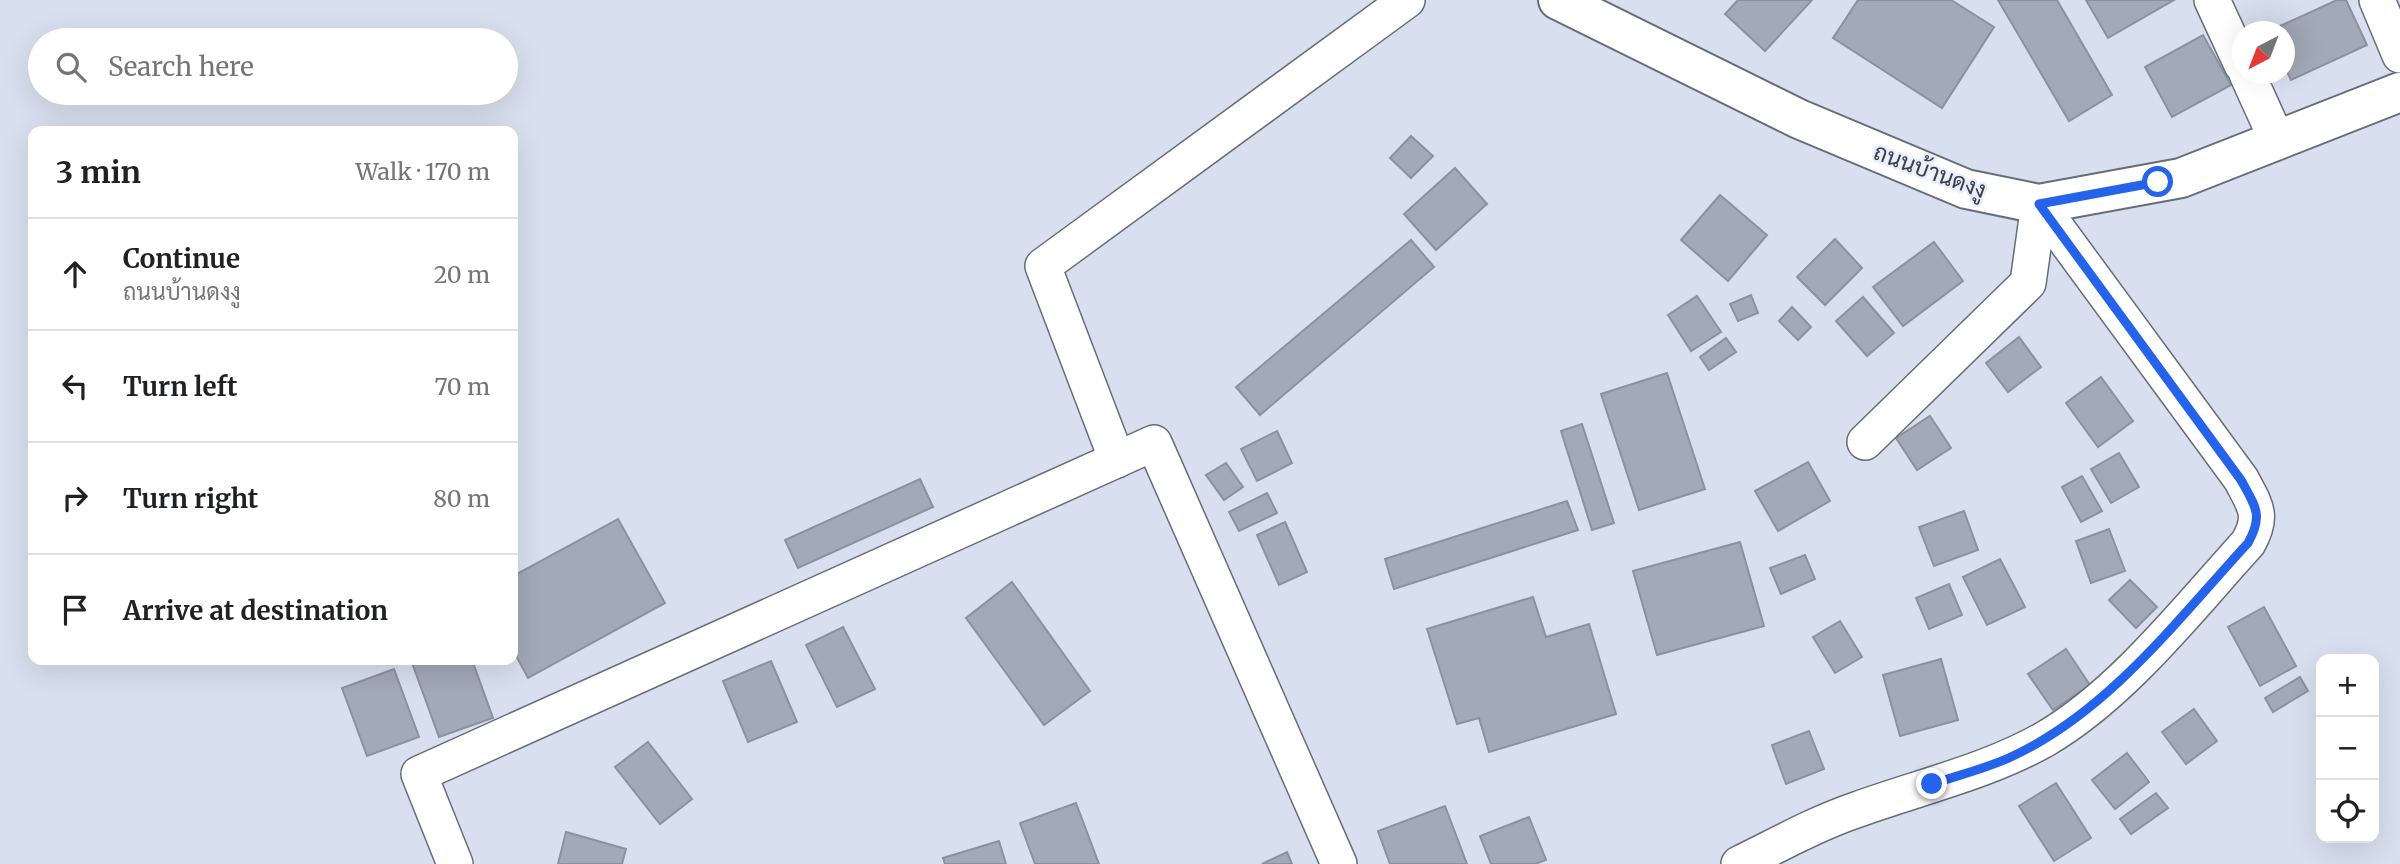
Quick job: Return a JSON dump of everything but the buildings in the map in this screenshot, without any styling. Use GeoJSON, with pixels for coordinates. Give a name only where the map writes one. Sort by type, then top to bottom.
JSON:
{"type":"FeatureCollection","features":[{"type":"Feature","properties":{"kind":"street"},"geometry":{"type":"LineString","coordinates":[[1117,460],[1043,266],[1407,0]]}},
{"type":"Feature","properties":{"kind":"street","name":"ถนนบ้านดงงู"},"geometry":{"type":"LineString","coordinates":[[1558,0],[1812,124],[1966,189],[2039,204],[2181,178],[2400,92]]}},
{"type":"Feature","properties":{"kind":"street"},"geometry":{"type":"LineString","coordinates":[[2212,0],[2232,43]]}},
{"type":"Feature","properties":{"kind":"street"},"geometry":{"type":"LineString","coordinates":[[2378,0],[2400,55]]}},
{"type":"Feature","properties":{"kind":"street"},"geometry":{"type":"LineString","coordinates":[[2252,84],[2277,139]]}},
{"type":"Feature","properties":{"kind":"street"},"geometry":{"type":"LineString","coordinates":[[1865,442],[2028,283],[2039,204]]}},
{"type":"Feature","properties":{"kind":"street"},"geometry":{"type":"LineString","coordinates":[[1740,864],[1853,811],[2011,757],[2048,737],[2102,697],[2141,659],[2248,543],[2257,527],[2255,506],[2241,480],[2039,204]]}},
{"type":"Feature","properties":{"kind":"street"},"geometry":{"type":"LineString","coordinates":[[455,864],[419,774],[1154,443],[1339,864]]}},
{"type":"Feature","properties":{"kind":"route"},"geometry":{"type":"LineString","coordinates":[[1932,784],[2011,757],[2048,737],[2102,697],[2141,659],[2248,543],[2257,527],[2255,506],[2241,480],[2039,204],[2158,182]]}}]}
